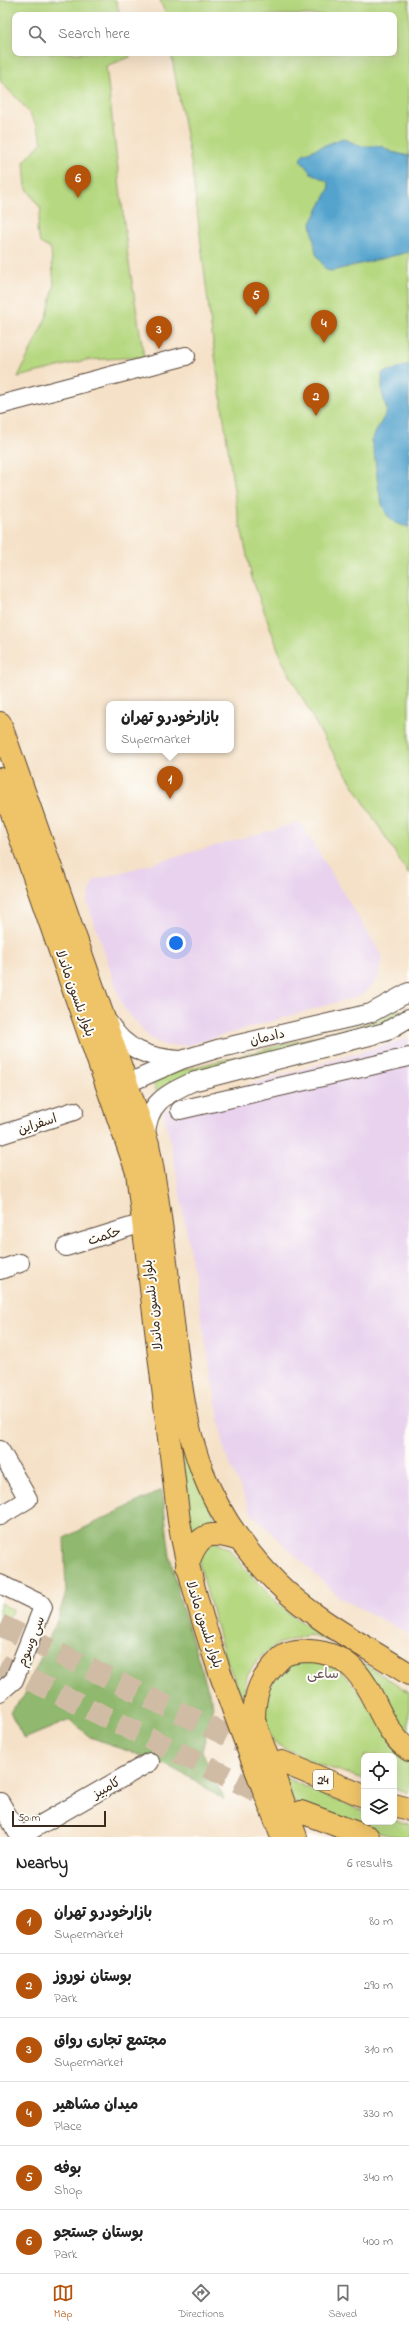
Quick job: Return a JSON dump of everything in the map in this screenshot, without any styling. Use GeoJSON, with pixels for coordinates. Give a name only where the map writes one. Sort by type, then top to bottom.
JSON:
{"type":"FeatureCollection","features":[{"type":"Feature","properties":{"kind":"main road","name":"بلوار نلسون ماندلا"},"geometry":{"type":"LineString","coordinates":[[0,723],[99,1009],[146,1136],[159,1207],[170,1380]]}},
{"type":"Feature","properties":{"kind":"main road","name":"بلوار نلسون ماندلا"},"geometry":{"type":"LineString","coordinates":[[2,789],[137,1172],[143,1223],[178,1424],[179,1522],[187,1566],[226,1691],[282,1837]]}},
{"type":"Feature","properties":{"kind":"main road"},"geometry":{"type":"LineString","coordinates":[[126,1084],[127,1114],[134,1145],[137,1172]]}},
{"type":"Feature","properties":{"kind":"main road","name":"بلوار نلسون ماندلا"},"geometry":{"type":"LineString","coordinates":[[178,1424],[205,1479],[240,1540],[258,1563],[298,1602],[409,1674]]}},
{"type":"Feature","properties":{"kind":"main road"},"geometry":{"type":"LineString","coordinates":[[187,1566],[195,1545],[202,1538],[212,1534],[220,1534],[240,1540]]}},
{"type":"Feature","properties":{"kind":"main road"},"geometry":{"type":"LineString","coordinates":[[296,1837],[254,1720],[254,1701],[260,1683],[283,1656],[305,1651],[325,1652],[341,1659],[359,1675],[374,1698],[391,1732],[409,1750]]}},
{"type":"Feature","properties":{"kind":"main road","name":"24"},"geometry":{"type":"LineString","coordinates":[[282,1762],[361,1795]]}},
{"type":"Feature","properties":{"kind":"main road"},"geometry":{"type":"LineString","coordinates":[[397,1801],[409,1803]]}},
{"type":"Feature","properties":{"kind":"main road"},"geometry":{"type":"LineString","coordinates":[[397,1806],[409,1809]]}},
{"type":"Feature","properties":{"kind":"main road"},"geometry":{"type":"LineString","coordinates":[[301,1812],[368,1837]]}},
{"type":"Feature","properties":{"kind":"street"},"geometry":{"type":"LineString","coordinates":[[0,405],[186,356]]}},
{"type":"Feature","properties":{"kind":"street","name":"دادمان"},"geometry":{"type":"LineString","coordinates":[[126,1084],[181,1060],[248,1041],[371,1013],[409,992]]}},
{"type":"Feature","properties":{"kind":"street"},"geometry":{"type":"LineString","coordinates":[[99,1009],[114,1031],[129,1046],[160,1058],[181,1060]]}},
{"type":"Feature","properties":{"kind":"street","name":"دادمان"},"geometry":{"type":"LineString","coordinates":[[146,1136],[148,1115],[152,1109],[164,1097],[180,1087],[192,1082],[385,1032],[409,1018]]}},
{"type":"Feature","properties":{"kind":"street"},"geometry":{"type":"LineString","coordinates":[[180,1110],[409,1056]]}},
{"type":"Feature","properties":{"kind":"street","name":"اسفراین"},"geometry":{"type":"LineString","coordinates":[[0,1135],[74,1111]]}},
{"type":"Feature","properties":{"kind":"street","name":"حکمت"},"geometry":{"type":"LineString","coordinates":[[66,1248],[143,1223]]}},
{"type":"Feature","properties":{"kind":"street"},"geometry":{"type":"LineString","coordinates":[[0,1270],[20,1263]]}},
{"type":"Feature","properties":{"kind":"street"},"geometry":{"type":"LineString","coordinates":[[0,1450],[28,1499],[0,1516]]}},
{"type":"Feature","properties":{"kind":"street","name":"سی وسوم"},"geometry":{"type":"LineString","coordinates":[[0,1584],[41,1604],[43,1607],[14,1680],[0,1692]]}},
{"type":"Feature","properties":{"kind":"street","name":"کامبیز"},"geometry":{"type":"LineString","coordinates":[[19,1837],[150,1762]]}},
{"type":"Feature","properties":{"kind":"street"},"geometry":{"type":"LineString","coordinates":[[0,1802],[19,1837]]}},
{"type":"Feature","properties":{"kind":"shaded area"},"geometry":{"type":"Polygon","coordinates":[[[300,822],[382,956],[378,980],[362,995],[189,1045],[167,1046],[151,1039],[123,1007],[87,901],[94,880],[300,822]]]}},
{"type":"Feature","properties":{"kind":"shaded area"},"geometry":{"type":"Polygon","coordinates":[[[409,1038],[409,1634],[339,1597],[252,1514],[225,1453],[174,1160],[163,1110],[409,1038]]]}},
{"type":"Feature","properties":{"kind":"green space"},"geometry":{"type":"Polygon","coordinates":[[[0,0],[116,0],[119,12],[12,12],[12,56],[130,56],[106,66],[128,257],[144,357],[86,360],[18,377],[47,316],[54,286],[51,249],[40,243],[37,230],[41,209],[26,187],[24,162],[42,142],[31,115],[0,81],[0,0]]]}},
{"type":"Feature","properties":{"kind":"green space"},"geometry":{"type":"Polygon","coordinates":[[[160,0],[409,0],[409,875],[321,733],[282,660],[252,578],[236,505],[211,327],[192,168],[172,56],[397,56],[397,12],[165,12],[160,0]]]}},
{"type":"Feature","properties":{"kind":"green space"},"geometry":{"type":"Polygon","coordinates":[[[399,1009],[402,1012],[368,1029],[158,1093],[151,1080],[171,1073],[365,1024],[399,1009]]]}},
{"type":"Feature","properties":{"kind":"green space"},"geometry":{"type":"Polygon","coordinates":[[[182,1433],[217,1524],[190,1543],[179,1439],[182,1433]]]}},
{"type":"Feature","properties":{"kind":"green space"},"geometry":{"type":"Polygon","coordinates":[[[162,1490],[170,1556],[181,1604],[213,1705],[202,1751],[225,1801],[198,1782],[166,1765],[90,1737],[70,1720],[24,1739],[10,1712],[24,1696],[58,1618],[66,1592],[64,1538],[162,1490]]]}},
{"type":"Feature","properties":{"kind":"green space"},"geometry":{"type":"Polygon","coordinates":[[[209,1540],[228,1548],[253,1578],[287,1612],[328,1641],[309,1635],[277,1644],[259,1658],[247,1676],[243,1700],[224,1654],[198,1559],[209,1540]]]}},
{"type":"Feature","properties":{"kind":"green space"},"geometry":{"type":"Polygon","coordinates":[[[0,1603],[13,1610],[0,1635],[0,1603]]]}},
{"type":"Feature","properties":{"kind":"green space"},"geometry":{"type":"Polygon","coordinates":[[[311,1660],[322,1662],[332,1666],[349,1679],[409,1758],[409,1793],[397,1790],[397,1753],[361,1753],[361,1778],[317,1764],[274,1743],[261,1714],[264,1689],[280,1670],[294,1663],[311,1660]]]}},
{"type":"Feature","properties":{"kind":"green space"},"geometry":{"type":"Polygon","coordinates":[[[363,1663],[409,1692],[409,1739],[360,1667],[363,1663]]]}},
{"type":"Feature","properties":{"kind":"green space"},"geometry":{"type":"Polygon","coordinates":[[[282,1776],[330,1798],[361,1810],[361,1825],[397,1825],[397,1821],[409,1824],[409,1837],[396,1836],[366,1829],[294,1802],[282,1776]]]}},
{"type":"Feature","properties":{"kind":"water"},"geometry":{"type":"Polygon","coordinates":[[[343,138],[360,146],[381,146],[392,152],[409,156],[409,252],[332,271],[326,270],[316,254],[311,223],[329,189],[328,182],[311,173],[300,160],[303,154],[343,138]]]}},
{"type":"Feature","properties":{"kind":"water"},"geometry":{"type":"Polygon","coordinates":[[[409,365],[409,527],[399,525],[394,522],[388,516],[383,507],[371,441],[387,411],[382,393],[382,373],[409,365]]]}},
{"type":"Feature","properties":{"kind":"tunnel"},"geometry":{"type":"LineString","coordinates":[[0,1625],[259,1751]]}},
{"type":"Feature","properties":{"kind":"tunnel"},"geometry":{"type":"LineString","coordinates":[[0,1665],[277,1801]]}},
{"type":"Feature","properties":{"kind":"place","name":"بوستان جستجو"},"geometry":{"type":"Point","coordinates":[78,198]}},
{"type":"Feature","properties":{"kind":"place","name":"بوفه"},"geometry":{"type":"Point","coordinates":[256,315]}},
{"type":"Feature","properties":{"kind":"place","name":"میدان مشاهیر"},"geometry":{"type":"Point","coordinates":[324,343]}},
{"type":"Feature","properties":{"kind":"place","name":"مجتمع تجاری رواق"},"geometry":{"type":"Point","coordinates":[159,349]}},
{"type":"Feature","properties":{"kind":"place","name":"بوستان نوروز"},"geometry":{"type":"Point","coordinates":[316,416]}},
{"type":"Feature","properties":{"kind":"place","name":"بازارخودرو تهران"},"geometry":{"type":"Point","coordinates":[170,799]}},
{"type":"Feature","properties":{"kind":"district","name":"ساعی"},"geometry":{"type":"Point","coordinates":[323,1673]}}]}
